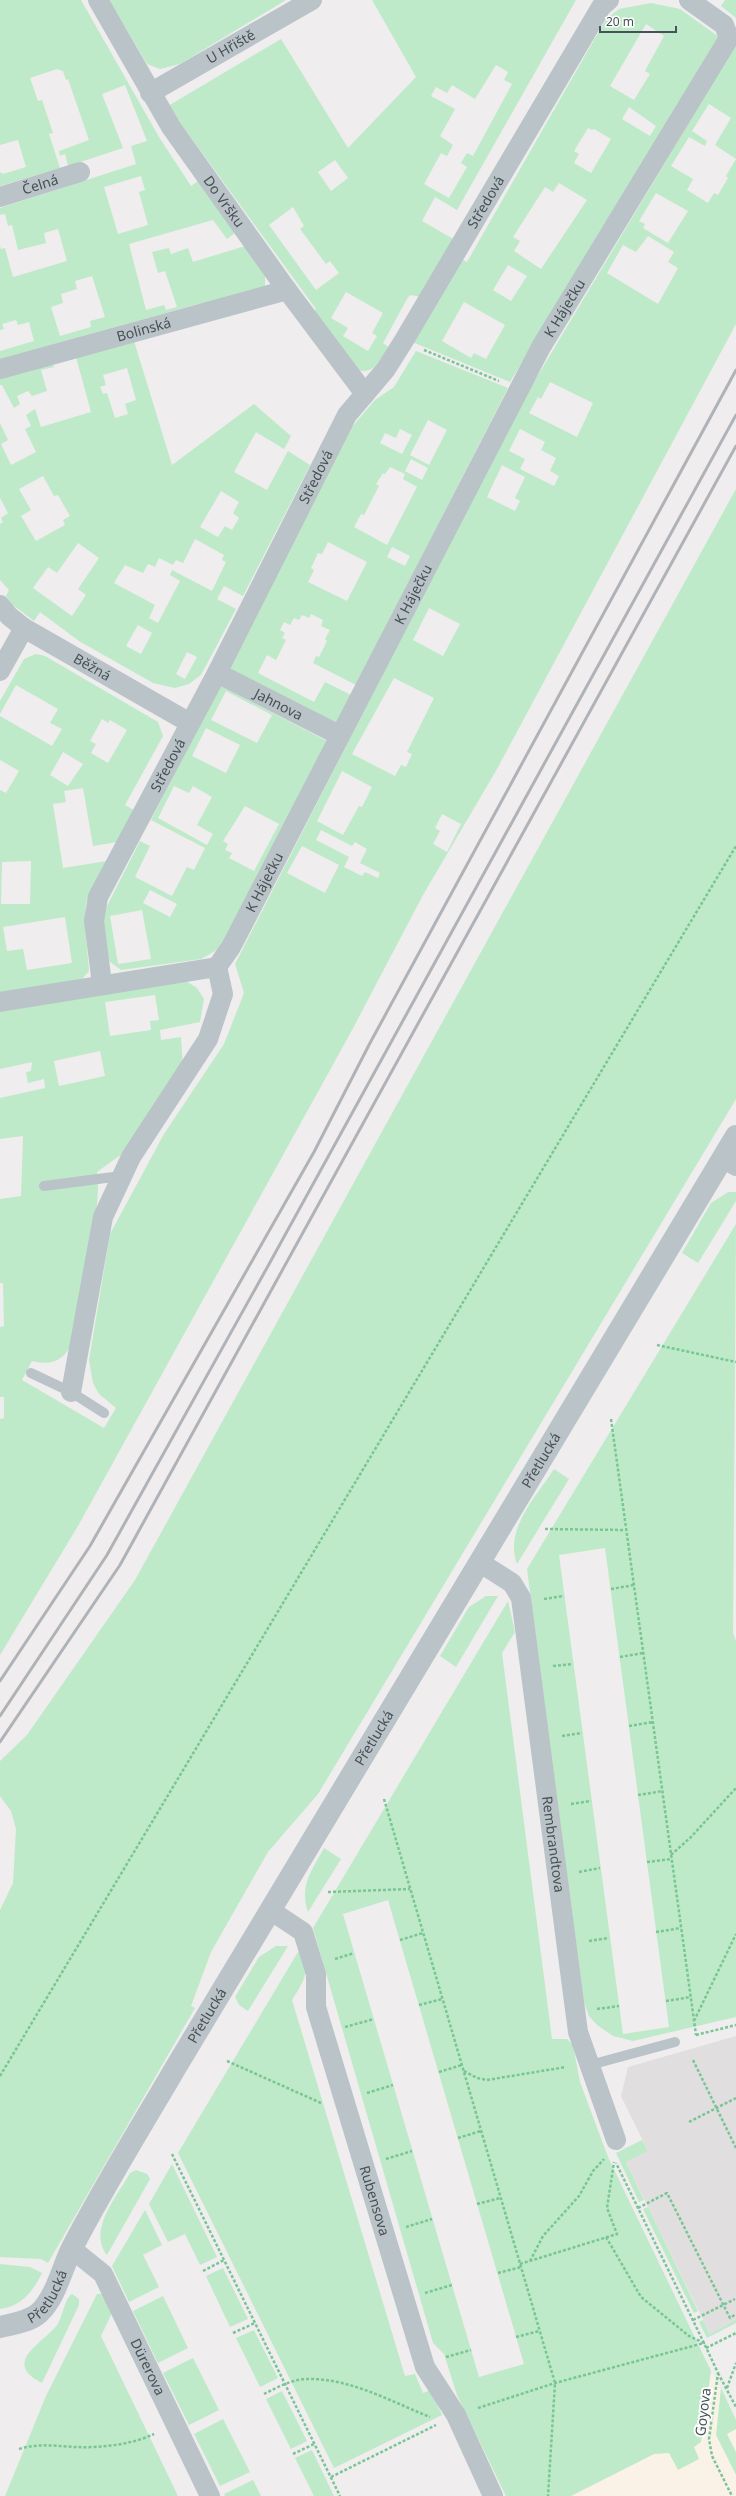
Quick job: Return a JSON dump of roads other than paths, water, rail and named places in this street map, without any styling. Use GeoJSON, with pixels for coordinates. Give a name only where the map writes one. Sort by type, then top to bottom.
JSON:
{"type":"FeatureCollection","features":[{"type":"Feature","properties":{"kind":"street","name":"Do Vršku"},"geometry":{"type":"LineString","coordinates":[[98,0],[150,93],[171,127],[287,290],[365,394]]}},
{"type":"Feature","properties":{"kind":"street","name":"U Hřiště"},"geometry":{"type":"LineString","coordinates":[[150,93],[312,0]]}},
{"type":"Feature","properties":{"kind":"street","name":"Středová"},"geometry":{"type":"LineString","coordinates":[[102,984],[94,921],[98,897],[217,673],[348,415],[386,370],[601,7],[609,0]]}},
{"type":"Feature","properties":{"kind":"street","name":"K Háječku"},"geometry":{"type":"LineString","coordinates":[[217,967],[235,940],[541,347],[729,38],[728,32],[724,25],[688,0]]}},
{"type":"Feature","properties":{"kind":"street","name":"Čelná"},"geometry":{"type":"LineString","coordinates":[[0,197],[80,172]]}},
{"type":"Feature","properties":{"kind":"street","name":"Bolinská"},"geometry":{"type":"LineString","coordinates":[[0,369],[287,290]]}},
{"type":"Feature","properties":{"kind":"street","name":"Běžná"},"geometry":{"type":"LineString","coordinates":[[0,605],[24,628],[190,723]]}},
{"type":"Feature","properties":{"kind":"street"},"geometry":{"type":"LineString","coordinates":[[0,671],[24,628]]}},
{"type":"Feature","properties":{"kind":"street","name":"Jahnova"},"geometry":{"type":"LineString","coordinates":[[217,673],[340,735]]}},
{"type":"Feature","properties":{"kind":"street"},"geometry":{"type":"LineString","coordinates":[[0,1002],[102,984],[217,967],[223,994],[208,1039],[121,1176],[100,1228],[71,1392]]}},
{"type":"Feature","properties":{"kind":"street","name":"Přetlucká"},"geometry":{"type":"LineString","coordinates":[[2,2326],[28,2319],[40,2312],[72,2249],[117,2167],[480,1562],[729,1162],[736,1136]]}},
{"type":"Feature","properties":{"kind":"street","name":"Rembrandtova"},"geometry":{"type":"LineString","coordinates":[[480,1562],[512,1583],[522,1602],[577,2026],[616,2140]]}},
{"type":"Feature","properties":{"kind":"street","name":"Rubensova"},"geometry":{"type":"LineString","coordinates":[[270,1910],[303,1932],[316,1974],[316,2007],[425,2367],[449,2418],[493,2496]]}},
{"type":"Feature","properties":{"kind":"street","name":"Dürerova"},"geometry":{"type":"LineString","coordinates":[[72,2249],[103,2274],[210,2496]]}},
{"type":"Feature","properties":{"kind":"lane"},"geometry":{"type":"LineString","coordinates":[[44,1186],[121,1176]]}},
{"type":"Feature","properties":{"kind":"lane"},"geometry":{"type":"LineString","coordinates":[[31,1373],[71,1392],[104,1414]]}},
{"type":"Feature","properties":{"kind":"lane"},"geometry":{"type":"LineString","coordinates":[[590,2065],[675,2042]]}},
{"type":"Feature","properties":{"kind":"railway"},"geometry":{"type":"LineString","coordinates":[[0,1681],[90,1546],[314,1152],[370,1043],[736,370]]}},
{"type":"Feature","properties":{"kind":"railway"},"geometry":{"type":"LineString","coordinates":[[0,1716],[107,1555],[268,1266],[736,415]]}},
{"type":"Feature","properties":{"kind":"railway"},"geometry":{"type":"LineString","coordinates":[[0,1742],[120,1565],[736,446]]}}]}
